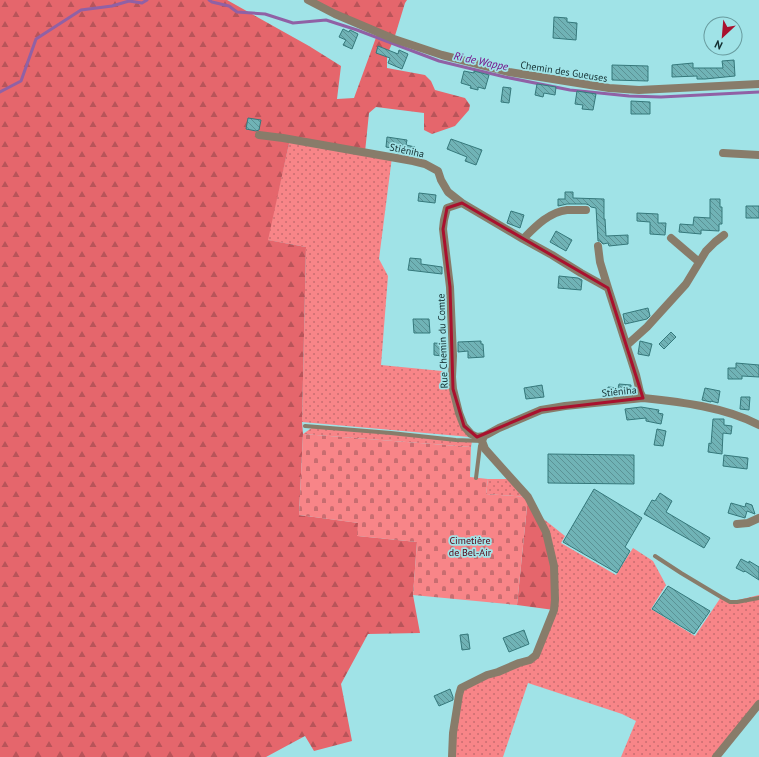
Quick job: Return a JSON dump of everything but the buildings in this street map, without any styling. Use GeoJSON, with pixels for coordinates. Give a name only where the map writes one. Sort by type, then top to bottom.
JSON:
{"type":"FeatureCollection","features":[{"type":"Feature","properties":{"kind":"street","name":"Chemin des Gueuses"},"geometry":{"type":"LineString","coordinates":[[308,0],[335,14],[394,39],[442,55],[509,72],[609,88],[639,90],[759,84]]}},
{"type":"Feature","properties":{"kind":"street","name":"Stiéniha"},"geometry":{"type":"LineString","coordinates":[[259,135],[365,152],[425,164],[438,171],[448,192],[462,203],[523,239],[552,254],[608,288]]}},
{"type":"Feature","properties":{"kind":"street"},"geometry":{"type":"LineString","coordinates":[[723,153],[759,155]]}},
{"type":"Feature","properties":{"kind":"street","name":"Rue Chemin du Comte"},"geometry":{"type":"LineString","coordinates":[[462,203],[447,208],[443,229],[450,287],[453,356],[452,389],[464,426],[471,434],[483,439]]}},
{"type":"Feature","properties":{"kind":"street"},"geometry":{"type":"LineString","coordinates":[[523,239],[540,222],[555,213],[566,210],[586,210]]}},
{"type":"Feature","properties":{"kind":"street"},"geometry":{"type":"LineString","coordinates":[[627,345],[647,327],[686,284],[706,251],[724,235]]}},
{"type":"Feature","properties":{"kind":"street"},"geometry":{"type":"LineString","coordinates":[[671,238],[699,262]]}},
{"type":"Feature","properties":{"kind":"street","name":"Stiéniha"},"geometry":{"type":"LineString","coordinates":[[598,246],[600,262],[643,398]]}},
{"type":"Feature","properties":{"kind":"street","name":"Stiéniha"},"geometry":{"type":"LineString","coordinates":[[483,439],[488,434],[541,410],[643,398],[707,407],[735,415],[759,425]]}},
{"type":"Feature","properties":{"kind":"street"},"geometry":{"type":"LineString","coordinates":[[452,757],[461,688],[488,674],[498,672],[530,660],[536,655],[554,610],[555,600],[554,566],[546,532],[528,497],[490,456],[485,449],[483,439]]}},
{"type":"Feature","properties":{"kind":"street"},"geometry":{"type":"LineString","coordinates":[[737,524],[748,523],[759,518]]}},
{"type":"Feature","properties":{"kind":"street"},"geometry":{"type":"LineString","coordinates":[[716,757],[759,704]]}},
{"type":"Feature","properties":{"kind":"lane"},"geometry":{"type":"LineString","coordinates":[[304,426],[456,440],[483,439],[480,446],[476,478]]}},
{"type":"Feature","properties":{"kind":"lane"},"geometry":{"type":"LineString","coordinates":[[655,556],[681,574],[730,602],[759,598]]}},
{"type":"Feature","properties":{"kind":"highlighted area"},"geometry":{"type":"Polygon","coordinates":[[[462,203],[608,288],[643,398],[541,410],[477,437],[464,426],[453,389],[450,287],[443,229],[447,208],[462,203]]]}},
{"type":"Feature","properties":{"kind":"green space"},"geometry":{"type":"Polygon","coordinates":[[[0,0],[227,0],[309,46],[341,66],[337,99],[354,98],[378,32],[308,0],[407,0],[387,55],[387,68],[425,75],[431,81],[435,90],[465,98],[470,105],[469,110],[455,126],[432,134],[424,130],[424,113],[376,107],[369,113],[365,152],[290,139],[268,240],[306,247],[303,434],[299,515],[359,523],[358,536],[417,542],[413,595],[420,633],[368,634],[341,684],[352,741],[314,751],[305,736],[266,757],[0,757],[0,0]]]}},
{"type":"Feature","properties":{"kind":"green space"},"geometry":{"type":"Polygon","coordinates":[[[290,139],[392,157],[379,259],[388,276],[381,365],[452,372],[452,377],[470,437],[302,422],[306,247],[267,240],[290,139]]]}},
{"type":"Feature","properties":{"kind":"green space"},"geometry":{"type":"Polygon","coordinates":[[[313,427],[472,441],[471,447],[303,434],[313,427]]]}},
{"type":"Feature","properties":{"kind":"green space","name":"Cimetière de Bel-Air"},"geometry":{"type":"Polygon","coordinates":[[[303,434],[471,447],[470,477],[488,479],[486,494],[528,497],[517,605],[413,595],[417,542],[357,536],[358,523],[299,515],[303,434]]]}},
{"type":"Feature","properties":{"kind":"green space"},"geometry":{"type":"Polygon","coordinates":[[[488,479],[512,479],[528,497],[486,494],[488,479]]]}},
{"type":"Feature","properties":{"kind":"green space"},"geometry":{"type":"Polygon","coordinates":[[[528,497],[536,513],[554,566],[554,610],[517,605],[528,497]]]}},
{"type":"Feature","properties":{"kind":"green space"},"geometry":{"type":"Polygon","coordinates":[[[536,513],[565,536],[561,543],[616,575],[633,548],[653,561],[666,585],[651,609],[695,636],[721,597],[730,602],[759,595],[759,704],[716,757],[621,757],[636,721],[622,714],[528,683],[503,757],[452,757],[461,688],[530,660],[554,610],[536,513]]]}},
{"type":"Feature","properties":{"kind":"waterway","name":"Ri de Wappe"},"geometry":{"type":"LineString","coordinates":[[0,92],[21,81],[36,39],[81,10],[112,6],[129,1],[142,3],[147,0]]}},
{"type":"Feature","properties":{"kind":"waterway","name":"Ri de Wappe"},"geometry":{"type":"LineString","coordinates":[[209,0],[229,6],[237,12],[265,14],[293,23],[326,20],[439,61],[505,77],[570,90],[629,96],[661,97],[759,92]]}}]}
